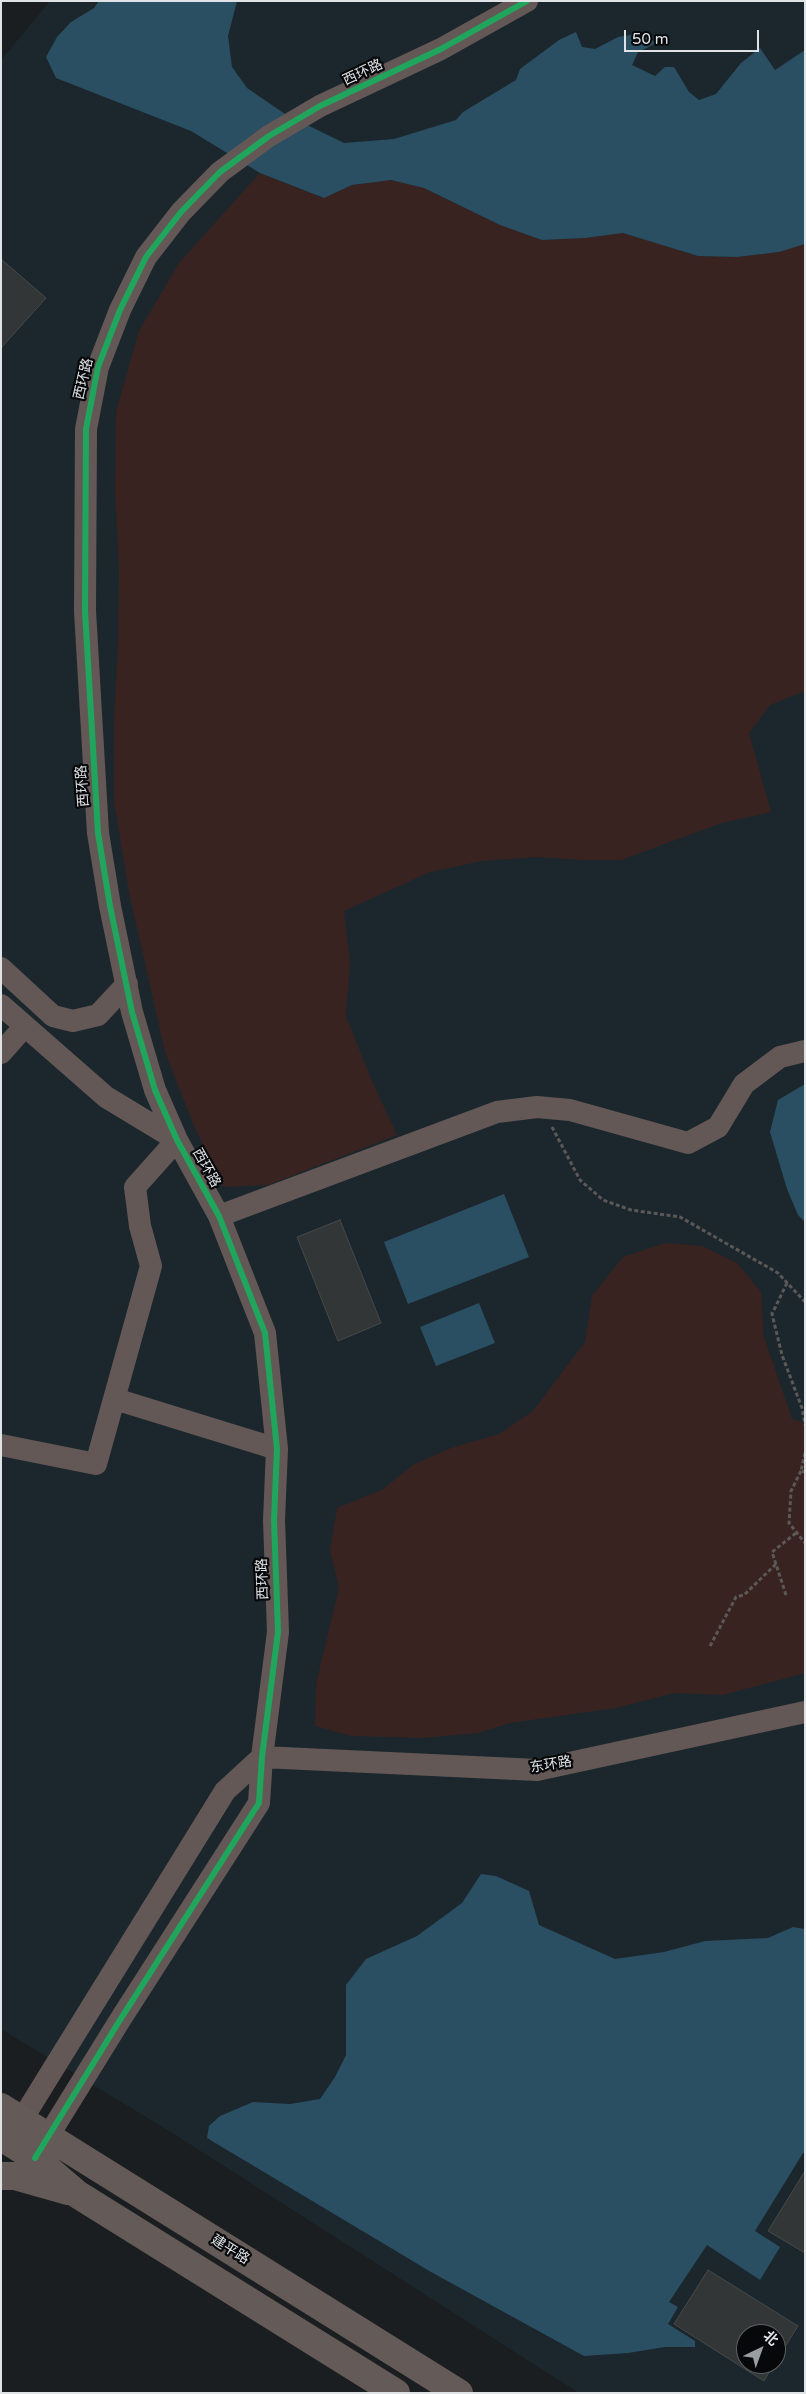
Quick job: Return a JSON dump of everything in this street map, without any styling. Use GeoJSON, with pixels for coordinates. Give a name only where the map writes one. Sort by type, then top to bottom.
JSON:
{"type":"FeatureCollection","features":[{"type":"Feature","properties":{"kind":"main road","name":"建平路"},"geometry":{"type":"LineString","coordinates":[[8,2126],[459,2393]]}},
{"type":"Feature","properties":{"kind":"main road","name":"建平路"},"geometry":{"type":"LineString","coordinates":[[42,2147],[77,2194],[396,2393]]}},
{"type":"Feature","properties":{"kind":"main road"},"geometry":{"type":"LineString","coordinates":[[1,2176],[15,2176],[77,2194]]}},
{"type":"Feature","properties":{"kind":"street","name":"西环路"},"geometry":{"type":"LineString","coordinates":[[42,2147],[115,2028],[259,1803],[262,1757],[278,1632],[274,1520],[277,1449],[265,1333],[219,1216],[177,1140],[155,1090],[127,984],[107,888],[98,833],[85,611],[86,429],[98,368],[120,310],[146,257],[182,212],[220,172],[269,136],[320,106],[441,49],[527,1]]}},
{"type":"Feature","properties":{"kind":"street"},"geometry":{"type":"LineString","coordinates":[[1,968],[53,1016],[72,1021],[98,1015],[127,984]]}},
{"type":"Feature","properties":{"kind":"street"},"geometry":{"type":"LineString","coordinates":[[1,1005],[106,1097],[177,1140],[135,1187],[140,1226],[151,1266],[96,1464],[1,1445]]}},
{"type":"Feature","properties":{"kind":"street"},"geometry":{"type":"LineString","coordinates":[[42,1042],[63,1018]]}},
{"type":"Feature","properties":{"kind":"street"},"geometry":{"type":"LineString","coordinates":[[1,1053],[25,1026]]}},
{"type":"Feature","properties":{"kind":"street"},"geometry":{"type":"LineString","coordinates":[[219,1216],[498,1112],[544,1108],[570,1110],[688,1142],[718,1127],[744,1084],[780,1057],[805,1051]]}},
{"type":"Feature","properties":{"kind":"street"},"geometry":{"type":"LineString","coordinates":[[115,1400],[277,1449]]}},
{"type":"Feature","properties":{"kind":"street","name":"东环路"},"geometry":{"type":"LineString","coordinates":[[262,1757],[370,1764],[537,1770],[805,1712]]}},
{"type":"Feature","properties":{"kind":"street"},"geometry":{"type":"LineString","coordinates":[[8,2126],[225,1791],[262,1757]]}},
{"type":"Feature","properties":{"kind":"path"},"geometry":{"type":"LineString","coordinates":[[544,1108],[556,1136],[580,1180],[603,1200],[631,1210],[680,1217],[778,1273],[805,1302]]}},
{"type":"Feature","properties":{"kind":"path"},"geometry":{"type":"LineString","coordinates":[[788,1283],[772,1314],[782,1356],[802,1408],[805,1424]]}},
{"type":"Feature","properties":{"kind":"path"},"geometry":{"type":"LineString","coordinates":[[805,1453],[803,1472],[791,1492],[789,1523],[805,1542]]}},
{"type":"Feature","properties":{"kind":"path"},"geometry":{"type":"LineString","coordinates":[[786,1595],[772,1552],[796,1533]]}},
{"type":"Feature","properties":{"kind":"path"},"geometry":{"type":"LineString","coordinates":[[710,1646],[736,1597],[744,1595],[776,1564]]}},
{"type":"Feature","properties":{"kind":"shaded area"},"geometry":{"type":"Polygon","coordinates":[[[50,1],[805,1],[805,2393],[579,2393],[174,2134],[1,2029],[1,60],[50,1]]]}},
{"type":"Feature","properties":{"kind":"shaded area"},"geometry":{"type":"Polygon","coordinates":[[[260,173],[323,198],[352,185],[391,180],[424,188],[493,222],[542,240],[585,238],[623,233],[698,256],[737,257],[779,252],[805,244],[805,691],[770,705],[749,733],[771,812],[722,823],[621,860],[537,857],[482,861],[430,872],[344,911],[350,964],[346,1016],[371,1079],[397,1135],[268,1185],[223,1187],[194,1126],[165,1052],[129,892],[114,801],[114,721],[119,571],[115,491],[116,412],[139,331],[179,263],[260,173]]]}},
{"type":"Feature","properties":{"kind":"shaded area"},"geometry":{"type":"Polygon","coordinates":[[[665,1243],[702,1246],[737,1263],[761,1292],[764,1337],[792,1419],[805,1423],[805,1673],[723,1695],[674,1693],[616,1708],[510,1723],[478,1733],[422,1738],[351,1736],[315,1726],[316,1684],[339,1588],[330,1550],[337,1508],[382,1490],[413,1465],[451,1448],[499,1434],[533,1411],[585,1342],[592,1296],[623,1257],[665,1243]]]}},
{"type":"Feature","properties":{"kind":"water"},"geometry":{"type":"Polygon","coordinates":[[[99,1],[237,1],[228,36],[232,67],[247,88],[285,114],[344,143],[394,139],[456,120],[463,112],[516,80],[520,69],[559,40],[576,32],[582,47],[595,49],[618,37],[640,33],[657,43],[638,52],[632,65],[655,76],[665,67],[674,67],[689,92],[699,100],[716,94],[741,63],[760,48],[775,70],[805,50],[805,244],[779,252],[737,257],[698,256],[623,233],[585,238],[542,240],[500,225],[424,188],[391,180],[352,185],[324,198],[260,173],[191,131],[56,78],[46,57],[57,37],[71,22],[94,8],[99,1]]]}},
{"type":"Feature","properties":{"kind":"water"},"geometry":{"type":"Polygon","coordinates":[[[805,1084],[805,1222],[798,1215],[787,1189],[770,1132],[778,1100],[805,1084]]]}},
{"type":"Feature","properties":{"kind":"water"},"geometry":{"type":"Polygon","coordinates":[[[504,1194],[529,1257],[408,1304],[384,1242],[504,1194]]]}},
{"type":"Feature","properties":{"kind":"water"},"geometry":{"type":"Polygon","coordinates":[[[479,1303],[495,1343],[436,1366],[420,1327],[479,1303]]]}},
{"type":"Feature","properties":{"kind":"water"},"geometry":{"type":"Polygon","coordinates":[[[481,1874],[496,1876],[529,1891],[539,1925],[615,1959],[664,1952],[705,1941],[768,1938],[793,1927],[805,1929],[805,2153],[803,2153],[755,2231],[780,2247],[760,2280],[707,2245],[669,2302],[678,2307],[668,2324],[695,2341],[695,2347],[665,2347],[628,2353],[584,2356],[431,2272],[207,2138],[209,2126],[220,2116],[253,2102],[290,2104],[320,2099],[335,2077],[346,2055],[346,1985],[366,1959],[417,1936],[462,1903],[481,1874]]]}},
{"type":"Feature","properties":{"kind":"building"},"geometry":{"type":"Polygon","coordinates":[[[1,259],[46,298],[1,348],[1,259]]]}},
{"type":"Feature","properties":{"kind":"building"},"geometry":{"type":"Polygon","coordinates":[[[340,1220],[381,1323],[338,1341],[297,1237],[340,1220]]]}},
{"type":"Feature","properties":{"kind":"building"},"geometry":{"type":"Polygon","coordinates":[[[805,2171],[805,2253],[768,2231],[805,2171]]]}},
{"type":"Feature","properties":{"kind":"building"},"geometry":{"type":"Polygon","coordinates":[[[708,2270],[798,2326],[786,2345],[786,2324],[736,2324],[736,2363],[674,2324],[708,2270]]]}},
{"type":"Feature","properties":{"kind":"building"},"geometry":{"type":"Polygon","coordinates":[[[753,2374],[768,2374],[764,2381],[753,2374]]]}},
{"type":"Feature","properties":{"kind":"cycle path"},"geometry":{"type":"LineString","coordinates":[[35,2158],[120,2020],[259,1803],[262,1757],[278,1632],[274,1520],[277,1449],[265,1333],[219,1216],[177,1140],[155,1090],[132,1012],[110,906],[98,833],[85,611],[86,429],[98,367],[120,310],[146,257],[181,212],[220,172],[269,136],[320,106],[441,49],[527,1]]}}]}
